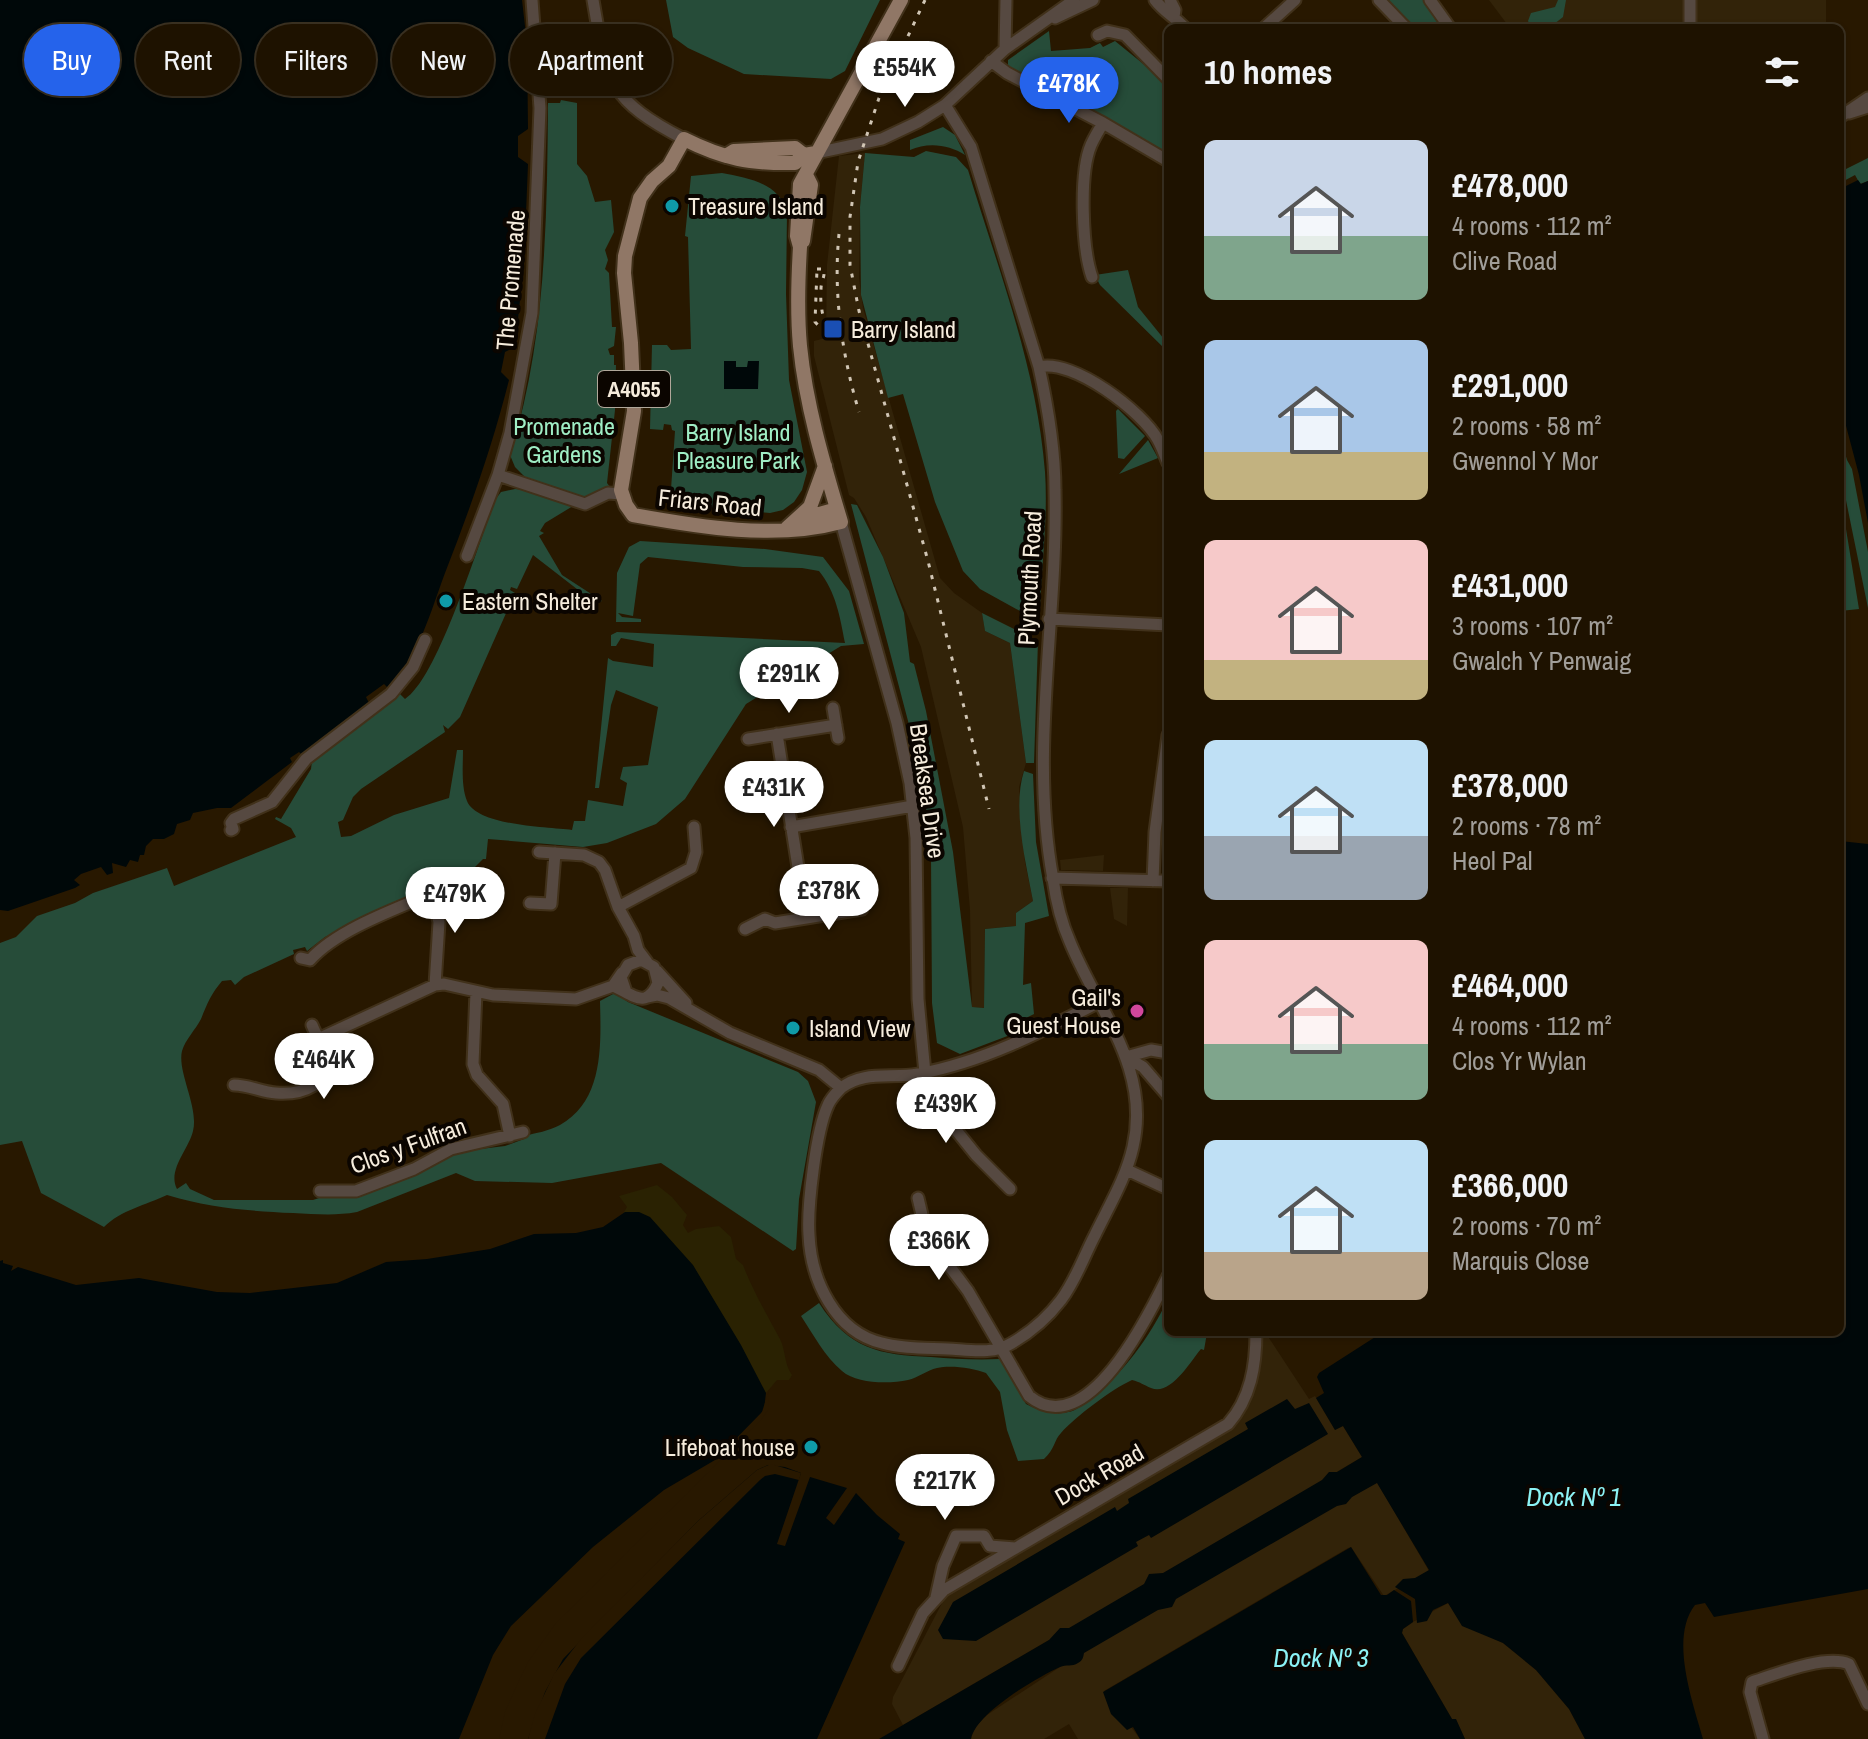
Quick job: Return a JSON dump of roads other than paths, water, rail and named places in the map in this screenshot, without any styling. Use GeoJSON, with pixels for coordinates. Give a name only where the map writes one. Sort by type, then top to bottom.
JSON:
{"type":"FeatureCollection","features":[{"type":"Feature","properties":{"kind":"main road"},"geometry":{"type":"LineString","coordinates":[[839,516],[825,466],[800,343],[800,247],[805,235],[811,185],[806,175],[810,154],[899,4]]}},
{"type":"Feature","properties":{"kind":"main road"},"geometry":{"type":"LineString","coordinates":[[684,139],[746,162],[795,163],[810,154]]}},
{"type":"Feature","properties":{"kind":"main road","name":"A4055"},"geometry":{"type":"LineString","coordinates":[[622,494],[634,411],[625,256],[640,198],[652,181],[669,166],[684,139]]}},
{"type":"Feature","properties":{"kind":"main road"},"geometry":{"type":"LineString","coordinates":[[792,524],[814,498],[825,466]]}},
{"type":"Feature","properties":{"kind":"main road","name":"Friars Road"},"geometry":{"type":"LineString","coordinates":[[622,494],[633,515],[675,522],[762,530],[792,524],[810,529],[839,516]]}},
{"type":"Feature","properties":{"kind":"street","name":"The Promenade"},"geometry":{"type":"LineString","coordinates":[[467,556],[498,475],[522,379],[534,285],[540,108],[532,0]]}},
{"type":"Feature","properties":{"kind":"street"},"geometry":{"type":"LineString","coordinates":[[593,0],[605,63],[616,89],[634,109],[684,139]]}},
{"type":"Feature","properties":{"kind":"street"},"geometry":{"type":"LineString","coordinates":[[1005,49],[1006,0]]}},
{"type":"Feature","properties":{"kind":"street"},"geometry":{"type":"LineString","coordinates":[[810,154],[882,139],[918,122],[945,105],[1005,49],[1074,0]]}},
{"type":"Feature","properties":{"kind":"street"},"geometry":{"type":"LineString","coordinates":[[1047,21],[1093,0]]}},
{"type":"Feature","properties":{"kind":"street"},"geometry":{"type":"LineString","coordinates":[[1155,0],[1181,24]]}},
{"type":"Feature","properties":{"kind":"street"},"geometry":{"type":"LineString","coordinates":[[1170,0],[1175,10],[1174,17]]}},
{"type":"Feature","properties":{"kind":"street"},"geometry":{"type":"LineString","coordinates":[[1268,24],[1295,0]]}},
{"type":"Feature","properties":{"kind":"street"},"geometry":{"type":"LineString","coordinates":[[1379,0],[1402,24]]}},
{"type":"Feature","properties":{"kind":"street"},"geometry":{"type":"LineString","coordinates":[[1430,0],[1447,24]]}},
{"type":"Feature","properties":{"kind":"street"},"geometry":{"type":"LineString","coordinates":[[1690,0],[1690,24]]}},
{"type":"Feature","properties":{"kind":"street"},"geometry":{"type":"LineString","coordinates":[[1098,35],[1107,31],[1125,35],[1164,75]]}},
{"type":"Feature","properties":{"kind":"street"},"geometry":{"type":"LineString","coordinates":[[991,61],[1007,73],[1164,159]]}},
{"type":"Feature","properties":{"kind":"street"},"geometry":{"type":"LineString","coordinates":[[1844,115],[1868,98]]}},
{"type":"Feature","properties":{"kind":"street","name":"Plymouth Road"},"geometry":{"type":"LineString","coordinates":[[945,105],[971,147],[1039,367],[1050,425],[1055,493],[1043,776],[1052,878],[1070,942],[1126,1057]]}},
{"type":"Feature","properties":{"kind":"street"},"geometry":{"type":"LineString","coordinates":[[1844,115],[1868,107]]}},
{"type":"Feature","properties":{"kind":"street"},"geometry":{"type":"LineString","coordinates":[[1092,277],[1084,231],[1084,187],[1089,147],[1103,123]]}},
{"type":"Feature","properties":{"kind":"street"},"geometry":{"type":"LineString","coordinates":[[1039,367],[1047,365],[1073,372],[1096,384],[1163,436]]}},
{"type":"Feature","properties":{"kind":"street"},"geometry":{"type":"LineString","coordinates":[[498,475],[585,504],[608,493],[622,494]]}},
{"type":"Feature","properties":{"kind":"street","name":"Breaksea Drive"},"geometry":{"type":"LineString","coordinates":[[839,516],[903,746],[913,806],[918,867],[918,999],[925,1073]]}},
{"type":"Feature","properties":{"kind":"street"},"geometry":{"type":"LineString","coordinates":[[1049,619],[1164,625]]}},
{"type":"Feature","properties":{"kind":"street"},"geometry":{"type":"LineString","coordinates":[[231,830],[234,819],[272,802],[306,759],[391,694],[413,667],[425,640]]}},
{"type":"Feature","properties":{"kind":"street"},"geometry":{"type":"LineString","coordinates":[[833,708],[838,738]]}},
{"type":"Feature","properties":{"kind":"street"},"geometry":{"type":"LineString","coordinates":[[748,739],[836,725]]}},
{"type":"Feature","properties":{"kind":"street"},"geometry":{"type":"LineString","coordinates":[[777,734],[806,918]]}},
{"type":"Feature","properties":{"kind":"street"},"geometry":{"type":"LineString","coordinates":[[1153,881],[1155,832],[1164,765]]}},
{"type":"Feature","properties":{"kind":"street"},"geometry":{"type":"LineString","coordinates":[[791,827],[913,806]]}},
{"type":"Feature","properties":{"kind":"street"},"geometry":{"type":"LineString","coordinates":[[618,907],[691,868],[697,843],[694,827]]}},
{"type":"Feature","properties":{"kind":"street"},"geometry":{"type":"LineString","coordinates":[[539,852],[584,855],[599,862],[638,950],[698,1014]]}},
{"type":"Feature","properties":{"kind":"street"},"geometry":{"type":"LineString","coordinates":[[530,903],[551,904],[555,853]]}},
{"type":"Feature","properties":{"kind":"street"},"geometry":{"type":"LineString","coordinates":[[1052,878],[1164,881]]}},
{"type":"Feature","properties":{"kind":"street"},"geometry":{"type":"LineString","coordinates":[[308,963],[324,944],[445,888]]}},
{"type":"Feature","properties":{"kind":"street"},"geometry":{"type":"LineString","coordinates":[[432,894],[439,922],[435,985]]}},
{"type":"Feature","properties":{"kind":"street"},"geometry":{"type":"LineString","coordinates":[[745,929],[765,919],[775,923],[862,909]]}},
{"type":"Feature","properties":{"kind":"street"},"geometry":{"type":"LineString","coordinates":[[318,1039],[435,985],[476,992],[576,999],[613,986],[638,950]]}},
{"type":"Feature","properties":{"kind":"street"},"geometry":{"type":"LineString","coordinates":[[632,962],[651,966],[659,978],[657,988],[647,997]]}},
{"type":"Feature","properties":{"kind":"street"},"geometry":{"type":"LineString","coordinates":[[622,973],[621,981],[626,992]]}},
{"type":"Feature","properties":{"kind":"street"},"geometry":{"type":"LineString","coordinates":[[613,986],[635,998],[666,997],[757,1045],[819,1070],[841,1088]]}},
{"type":"Feature","properties":{"kind":"street"},"geometry":{"type":"LineString","coordinates":[[476,992],[473,1064],[477,1075],[503,1104],[510,1136]]}},
{"type":"Feature","properties":{"kind":"street"},"geometry":{"type":"LineString","coordinates":[[1099,1002],[1020,1042],[958,1065],[905,1076],[862,1077],[841,1088],[829,1103],[823,1120],[808,1210],[810,1247],[819,1283],[836,1313],[855,1331],[883,1344],[988,1351],[1003,1348],[1039,1324],[1064,1295],[1127,1170],[1137,1111],[1136,1088],[1126,1057]]}},
{"type":"Feature","properties":{"kind":"street"},"geometry":{"type":"LineString","coordinates":[[234,1085],[249,1085],[288,1094],[316,1086],[326,1068],[325,1056],[312,1025]]}},
{"type":"Feature","properties":{"kind":"street"},"geometry":{"type":"LineString","coordinates":[[1126,1057],[1164,1049]]}},
{"type":"Feature","properties":{"kind":"street"},"geometry":{"type":"LineString","coordinates":[[1126,1057],[1143,1067],[1164,1091]]}},
{"type":"Feature","properties":{"kind":"street"},"geometry":{"type":"LineString","coordinates":[[925,1073],[951,1124],[1010,1189]]}},
{"type":"Feature","properties":{"kind":"street","name":"Clos y Fulfran"},"geometry":{"type":"LineString","coordinates":[[320,1191],[356,1191],[414,1169],[451,1149],[523,1132]]}},
{"type":"Feature","properties":{"kind":"street"},"geometry":{"type":"LineString","coordinates":[[1127,1170],[1164,1187]]}},
{"type":"Feature","properties":{"kind":"street"},"geometry":{"type":"LineString","coordinates":[[918,1198],[927,1236],[968,1291],[1032,1399],[1056,1405],[1071,1403],[1096,1385],[1125,1355],[1146,1322],[1164,1284]]}},
{"type":"Feature","properties":{"kind":"street","name":"Dock Road"},"geometry":{"type":"LineString","coordinates":[[898,1666],[917,1623],[936,1598],[1228,1424],[1239,1410],[1250,1386],[1256,1336]]}},
{"type":"Feature","properties":{"kind":"street"},"geometry":{"type":"LineString","coordinates":[[936,1598],[943,1566],[956,1536],[984,1536],[992,1547],[1016,1548]]}},
{"type":"Feature","properties":{"kind":"street"},"geometry":{"type":"LineString","coordinates":[[1763,1739],[1750,1692],[1752,1682],[1788,1670],[1840,1660],[1849,1664],[1868,1704]]}},
{"type":"Feature","properties":{"kind":"water"},"geometry":{"type":"Polygon","coordinates":[[[0,0],[522,0],[525,24],[510,24],[510,96],[528,96],[528,129],[518,136],[518,157],[528,164],[524,262],[515,347],[505,352],[501,372],[509,380],[472,501],[429,619],[408,663],[388,688],[384,684],[366,697],[369,703],[302,755],[299,752],[290,758],[292,762],[231,808],[193,813],[190,820],[177,824],[174,834],[164,839],[153,839],[138,862],[130,860],[126,867],[112,863],[113,873],[107,875],[101,867],[81,874],[74,880],[80,885],[75,888],[8,911],[0,910],[0,0]]]}},
{"type":"Feature","properties":{"kind":"water"},"geometry":{"type":"Polygon","coordinates":[[[1858,180],[1861,184],[1868,181],[1868,523],[1844,418],[1844,187],[1858,180]]]}},
{"type":"Feature","properties":{"kind":"water"},"geometry":{"type":"Polygon","coordinates":[[[724,361],[736,361],[736,367],[747,367],[748,361],[759,361],[758,389],[724,389],[724,361]]]}},
{"type":"Feature","properties":{"kind":"water","name":"Dock Nº 1"},"geometry":{"type":"Polygon","coordinates":[[[1844,841],[1868,844],[1868,1589],[1714,1617],[1705,1603],[1695,1605],[1687,1619],[1683,1652],[1689,1689],[1703,1739],[1585,1739],[1569,1709],[1536,1670],[1503,1643],[1462,1626],[1448,1603],[1433,1610],[1427,1621],[1417,1623],[1415,1599],[1395,1587],[1403,1579],[1415,1578],[1429,1570],[1377,1483],[1352,1497],[1346,1504],[1337,1506],[1176,1599],[1172,1607],[1158,1610],[1084,1653],[1078,1663],[1060,1667],[1037,1679],[984,1718],[971,1739],[879,1739],[1049,1640],[1060,1628],[1069,1628],[1144,1584],[1149,1574],[1163,1573],[1322,1480],[1329,1472],[1337,1472],[1362,1457],[1343,1426],[1335,1430],[1316,1398],[1324,1393],[1317,1377],[1377,1336],[1844,1336],[1844,841]]]}},
{"type":"Feature","properties":{"kind":"water"},"geometry":{"type":"Polygon","coordinates":[[[625,1212],[639,1212],[650,1217],[693,1265],[766,1393],[764,1409],[553,1621],[513,1684],[495,1739],[0,1739],[0,1261],[13,1266],[11,1271],[18,1267],[76,1285],[139,1278],[217,1292],[250,1293],[337,1283],[386,1262],[490,1249],[534,1234],[576,1233],[603,1227],[625,1212]]]}},
{"type":"Feature","properties":{"kind":"water"},"geometry":{"type":"Polygon","coordinates":[[[1287,1399],[1295,1409],[1309,1403],[1328,1434],[1151,1538],[1149,1535],[1136,1542],[1138,1546],[976,1641],[943,1639],[938,1630],[953,1602],[1115,1507],[1117,1511],[1129,1503],[1128,1499],[1248,1429],[1245,1423],[1287,1399]]]}},
{"type":"Feature","properties":{"kind":"water"},"geometry":{"type":"Polygon","coordinates":[[[768,1465],[801,1473],[777,1544],[785,1546],[810,1477],[847,1488],[826,1518],[834,1525],[856,1493],[900,1534],[898,1539],[905,1542],[817,1739],[528,1739],[545,1692],[563,1659],[698,1521],[757,1470],[768,1465]]]}},
{"type":"Feature","properties":{"kind":"water","name":"Dock Nº 3"},"geometry":{"type":"Polygon","coordinates":[[[1351,1547],[1381,1595],[1394,1590],[1411,1601],[1413,1622],[1402,1633],[1452,1719],[1456,1719],[1465,1739],[1140,1739],[1133,1727],[1127,1730],[1111,1714],[1103,1692],[1351,1547]]]}},
{"type":"Feature","properties":{"kind":"railway"},"geometry":{"type":"LineString","coordinates":[[925,0],[879,98],[858,162],[850,217],[850,265],[859,311],[928,561],[989,809]]}},
{"type":"Feature","properties":{"kind":"railway"},"geometry":{"type":"LineString","coordinates":[[839,234],[837,279],[840,324],[859,412]]}},
{"type":"Feature","properties":{"kind":"railway"},"geometry":{"type":"LineString","coordinates":[[817,269],[824,269],[821,298],[825,324],[820,327],[815,322],[817,269]]}},
{"type":"Feature","properties":{"kind":"place","name":"Treasure Island"},"geometry":{"type":"Point","coordinates":[672,206]}},
{"type":"Feature","properties":{"kind":"place","name":"Barry Island"},"geometry":{"type":"Point","coordinates":[833,329]}},
{"type":"Feature","properties":{"kind":"place","name":"Eastern Shelter"},"geometry":{"type":"Point","coordinates":[446,601]}},
{"type":"Feature","properties":{"kind":"place","name":"Gail's Guest House"},"geometry":{"type":"Point","coordinates":[1137,1011]}},
{"type":"Feature","properties":{"kind":"place","name":"Island View"},"geometry":{"type":"Point","coordinates":[793,1028]}},
{"type":"Feature","properties":{"kind":"place","name":"Lifeboat house"},"geometry":{"type":"Point","coordinates":[811,1447]}},
{"type":"Feature","properties":{"kind":"park label","name":"Promenade Gardens"},"geometry":{"type":"Point","coordinates":[564,440]}},
{"type":"Feature","properties":{"kind":"park label","name":"Barry Island Pleasure Park"},"geometry":{"type":"Point","coordinates":[738,446]}}]}
